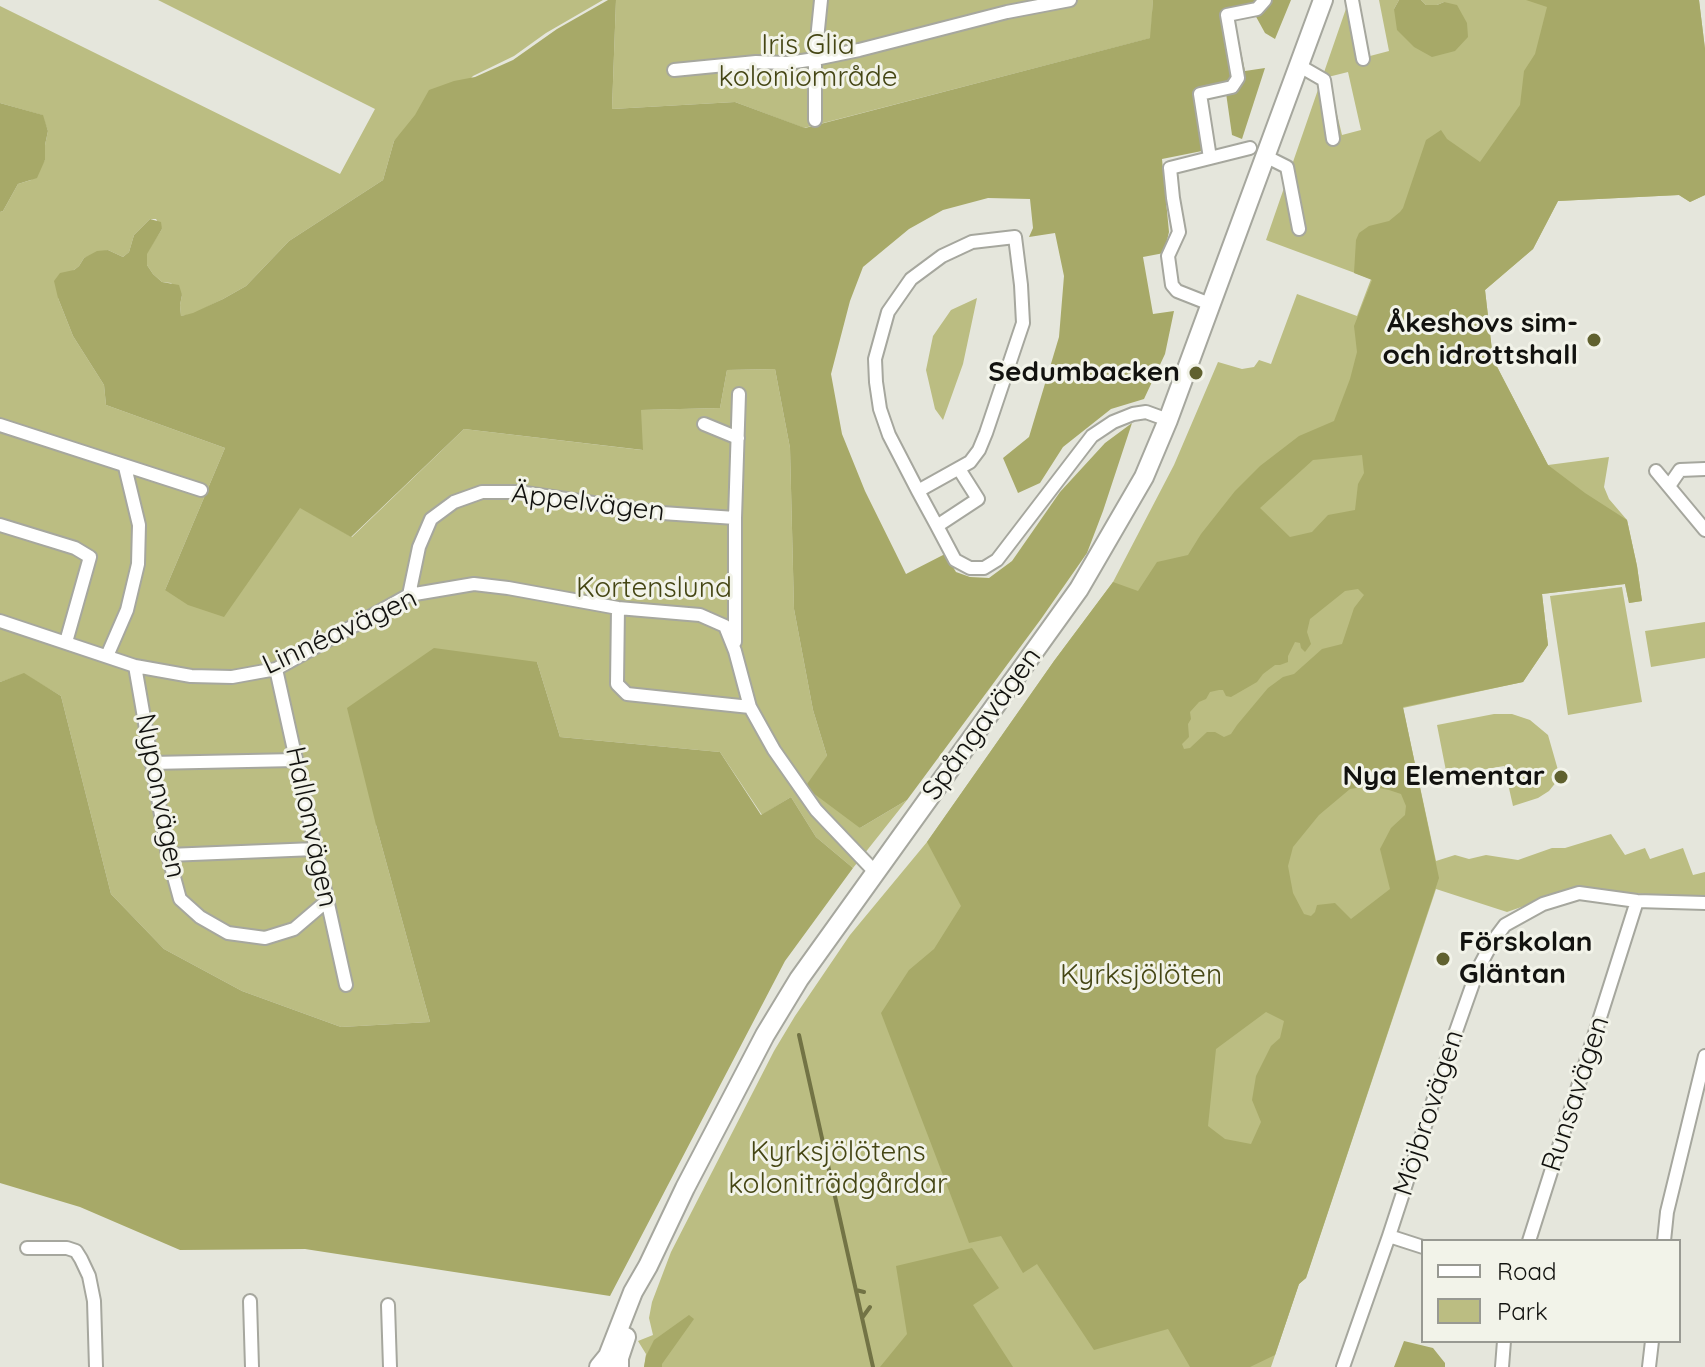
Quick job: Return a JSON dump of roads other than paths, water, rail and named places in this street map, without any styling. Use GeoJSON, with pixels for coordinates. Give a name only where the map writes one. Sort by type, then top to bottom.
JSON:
{"type":"FeatureCollection","features":[{"type":"Feature","properties":{"kind":"street"},"geometry":{"type":"LineString","coordinates":[[815,120],[815,59],[821,0]]}},
{"type":"Feature","properties":{"kind":"street"},"geometry":{"type":"LineString","coordinates":[[674,70],[815,59],[1007,12],[1070,0]]}},
{"type":"Feature","properties":{"kind":"street"},"geometry":{"type":"LineString","coordinates":[[1210,158],[1200,94],[1232,87],[1238,78],[1227,15],[1257,9],[1265,0]]}},
{"type":"Feature","properties":{"kind":"street","name":"Spångavägen"},"geometry":{"type":"LineString","coordinates":[[599,1367],[608,1356],[633,1292],[685,1188],[765,1035],[799,979],[1079,589],[1144,477],[1210,304],[1258,152],[1298,65],[1323,0]]}},
{"type":"Feature","properties":{"kind":"street"},"geometry":{"type":"LineString","coordinates":[[1352,0],[1363,59]]}},
{"type":"Feature","properties":{"kind":"street"},"geometry":{"type":"LineString","coordinates":[[1298,65],[1324,80],[1333,139]]}},
{"type":"Feature","properties":{"kind":"street"},"geometry":{"type":"LineString","coordinates":[[1210,304],[1177,291],[1172,285],[1168,256],[1179,232],[1170,168],[1210,158],[1258,152],[1287,167],[1299,229]]}},
{"type":"Feature","properties":{"kind":"street"},"geometry":{"type":"LineString","coordinates":[[918,491],[970,462],[979,450],[1023,323],[1015,237],[972,242],[942,256],[911,279],[888,312],[875,359],[880,409],[889,435],[918,491],[955,560],[970,568],[984,568],[997,560],[1092,436],[1113,422],[1146,412],[1168,420]]}},
{"type":"Feature","properties":{"kind":"street"},"geometry":{"type":"LineString","coordinates":[[735,651],[739,394]]}},
{"type":"Feature","properties":{"kind":"street"},"geometry":{"type":"LineString","coordinates":[[704,424],[738,438]]}},
{"type":"Feature","properties":{"kind":"street"},"geometry":{"type":"LineString","coordinates":[[0,425],[201,490]]}},
{"type":"Feature","properties":{"kind":"street"},"geometry":{"type":"LineString","coordinates":[[107,656],[127,610],[138,564],[139,525],[125,467]]}},
{"type":"Feature","properties":{"kind":"street"},"geometry":{"type":"LineString","coordinates":[[937,526],[978,499],[959,469]]}},
{"type":"Feature","properties":{"kind":"street"},"geometry":{"type":"LineString","coordinates":[[1669,486],[1680,470],[1705,469]]}},
{"type":"Feature","properties":{"kind":"street"},"geometry":{"type":"LineString","coordinates":[[1656,471],[1705,530]]}},
{"type":"Feature","properties":{"kind":"street","name":"Äppelvägen"},"geometry":{"type":"LineString","coordinates":[[409,595],[419,547],[431,519],[454,502],[482,492],[518,492],[662,513],[735,518]]}},
{"type":"Feature","properties":{"kind":"street"},"geometry":{"type":"LineString","coordinates":[[0,525],[75,548],[90,557],[66,642]]}},
{"type":"Feature","properties":{"kind":"street","name":"Linnéavägen"},"geometry":{"type":"LineString","coordinates":[[0,621],[135,666],[191,676],[232,677],[276,669],[409,595],[474,584],[618,608],[700,615],[725,626],[750,707],[774,750],[816,810],[876,873]]}},
{"type":"Feature","properties":{"kind":"street"},"geometry":{"type":"LineString","coordinates":[[618,608],[617,684],[627,694],[750,707]]}},
{"type":"Feature","properties":{"kind":"street","name":"Nyponvägen"},"geometry":{"type":"LineString","coordinates":[[135,666],[168,855],[180,899],[200,917],[228,933],[265,938],[294,929],[328,900]]}},
{"type":"Feature","properties":{"kind":"street","name":"Hallonvägen"},"geometry":{"type":"LineString","coordinates":[[276,669],[346,985]]}},
{"type":"Feature","properties":{"kind":"street"},"geometry":{"type":"LineString","coordinates":[[151,763],[296,760]]}},
{"type":"Feature","properties":{"kind":"street"},"geometry":{"type":"LineString","coordinates":[[168,855],[315,849]]}},
{"type":"Feature","properties":{"kind":"street","name":"Möjbrovägen"},"geometry":{"type":"LineString","coordinates":[[1343,1367],[1478,969],[1505,925],[1543,904],[1579,893],[1637,901],[1705,903]]}},
{"type":"Feature","properties":{"kind":"street","name":"Runsavägen"},"geometry":{"type":"LineString","coordinates":[[1530,1239],[1637,901]]}},
{"type":"Feature","properties":{"kind":"street"},"geometry":{"type":"LineString","coordinates":[[1664,1239],[1667,1212],[1705,1056]]}},
{"type":"Feature","properties":{"kind":"street"},"geometry":{"type":"LineString","coordinates":[[1389,1236],[1421,1246]]}},
{"type":"Feature","properties":{"kind":"street"},"geometry":{"type":"LineString","coordinates":[[27,1248],[67,1248],[76,1251],[81,1259],[89,1276],[94,1301],[96,1367]]}},
{"type":"Feature","properties":{"kind":"street","name":"Spångavägen"},"geometry":{"type":"LineString","coordinates":[[619,1367],[619,1358],[648,1266]]}},
{"type":"Feature","properties":{"kind":"street"},"geometry":{"type":"LineString","coordinates":[[250,1301],[252,1367]]}},
{"type":"Feature","properties":{"kind":"street"},"geometry":{"type":"LineString","coordinates":[[388,1305],[390,1367]]}},
{"type":"Feature","properties":{"kind":"street"},"geometry":{"type":"LineString","coordinates":[[1502,1367],[1504,1343]]}},
{"type":"Feature","properties":{"kind":"street"},"geometry":{"type":"LineString","coordinates":[[1649,1367],[1652,1343]]}},
{"type":"Feature","properties":{"kind":"waterway"},"geometry":{"type":"LineString","coordinates":[[799,1035],[873,1367]]}},
{"type":"Feature","properties":{"kind":"waterway"},"geometry":{"type":"LineString","coordinates":[[856,1290],[864,1292]]}},
{"type":"Feature","properties":{"kind":"waterway"},"geometry":{"type":"LineString","coordinates":[[862,1318],[870,1307]]}},
{"type":"Feature","properties":{"kind":"place","name":"Åkeshovs sim- och idrottshall"},"geometry":{"type":"Point","coordinates":[1594,340]}},
{"type":"Feature","properties":{"kind":"place","name":"Sedumbacken"},"geometry":{"type":"Point","coordinates":[1196,373]}},
{"type":"Feature","properties":{"kind":"place","name":"Nya Elementar"},"geometry":{"type":"Point","coordinates":[1561,777]}},
{"type":"Feature","properties":{"kind":"place","name":"Förskolan Gläntan"},"geometry":{"type":"Point","coordinates":[1443,959]}},
{"type":"Feature","properties":{"kind":"park label","name":"Iris Glia koloniområde"},"geometry":{"type":"Point","coordinates":[808,62]}},
{"type":"Feature","properties":{"kind":"park label","name":"Kortenslund"},"geometry":{"type":"Point","coordinates":[654,589]}},
{"type":"Feature","properties":{"kind":"park label","name":"Kyrksjölöten"},"geometry":{"type":"Point","coordinates":[1141,976]}},
{"type":"Feature","properties":{"kind":"park label","name":"Kyrksjölötens koloniträdgårdar"},"geometry":{"type":"Point","coordinates":[838,1169]}}]}
